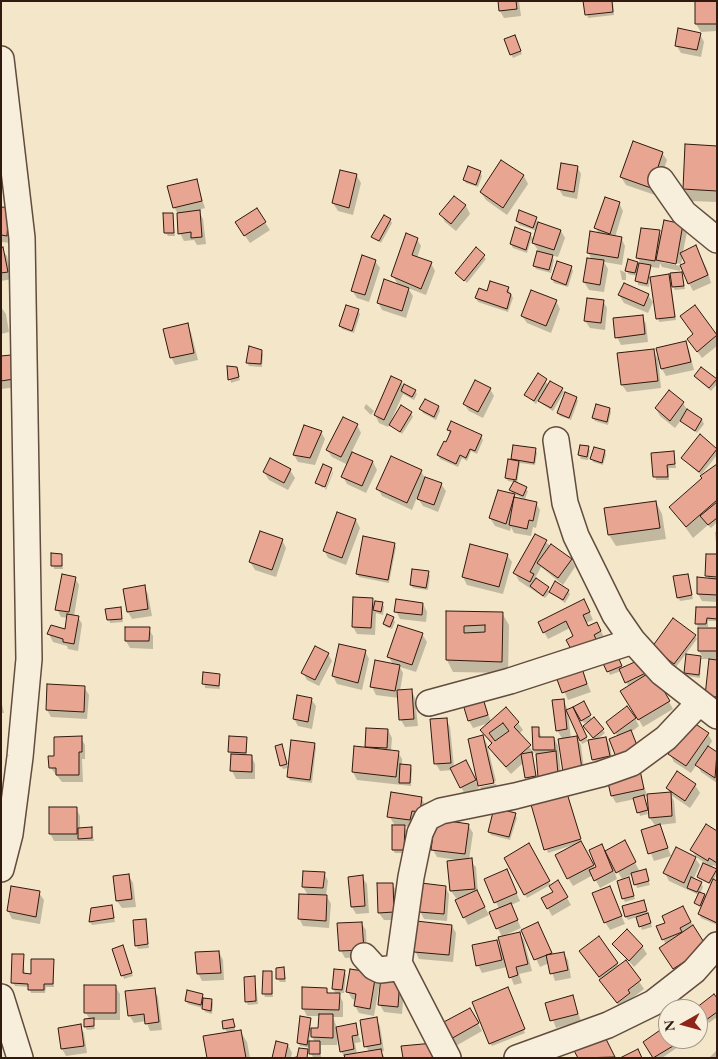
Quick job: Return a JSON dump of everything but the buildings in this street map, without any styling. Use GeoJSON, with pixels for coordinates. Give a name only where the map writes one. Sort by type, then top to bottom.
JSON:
{"type":"FeatureCollection","features":[{"type":"Feature","properties":{"kind":"street"},"geometry":{"type":"LineString","coordinates":[[1,59],[22,238],[28,659],[10,834],[1,869]]}},
{"type":"Feature","properties":{"kind":"street"},"geometry":{"type":"LineString","coordinates":[[662,180],[684,213],[717,240]]}},
{"type":"Feature","properties":{"kind":"street"},"geometry":{"type":"LineString","coordinates":[[364,956],[380,970],[396,968],[400,963],[415,859],[420,833],[427,818],[441,811],[514,796],[601,774],[632,763],[708,710],[662,673],[633,641],[614,615],[576,536],[565,503],[556,440]]}},
{"type":"Feature","properties":{"kind":"street"},"geometry":{"type":"LineString","coordinates":[[429,703],[510,682],[633,641]]}},
{"type":"Feature","properties":{"kind":"street"},"geometry":{"type":"LineString","coordinates":[[517,1058],[557,1051],[653,1003],[694,971],[717,945]]}},
{"type":"Feature","properties":{"kind":"street"},"geometry":{"type":"LineString","coordinates":[[400,963],[448,1058]]}},
{"type":"Feature","properties":{"kind":"street"},"geometry":{"type":"LineString","coordinates":[[1,997],[20,1058]]}}]}
